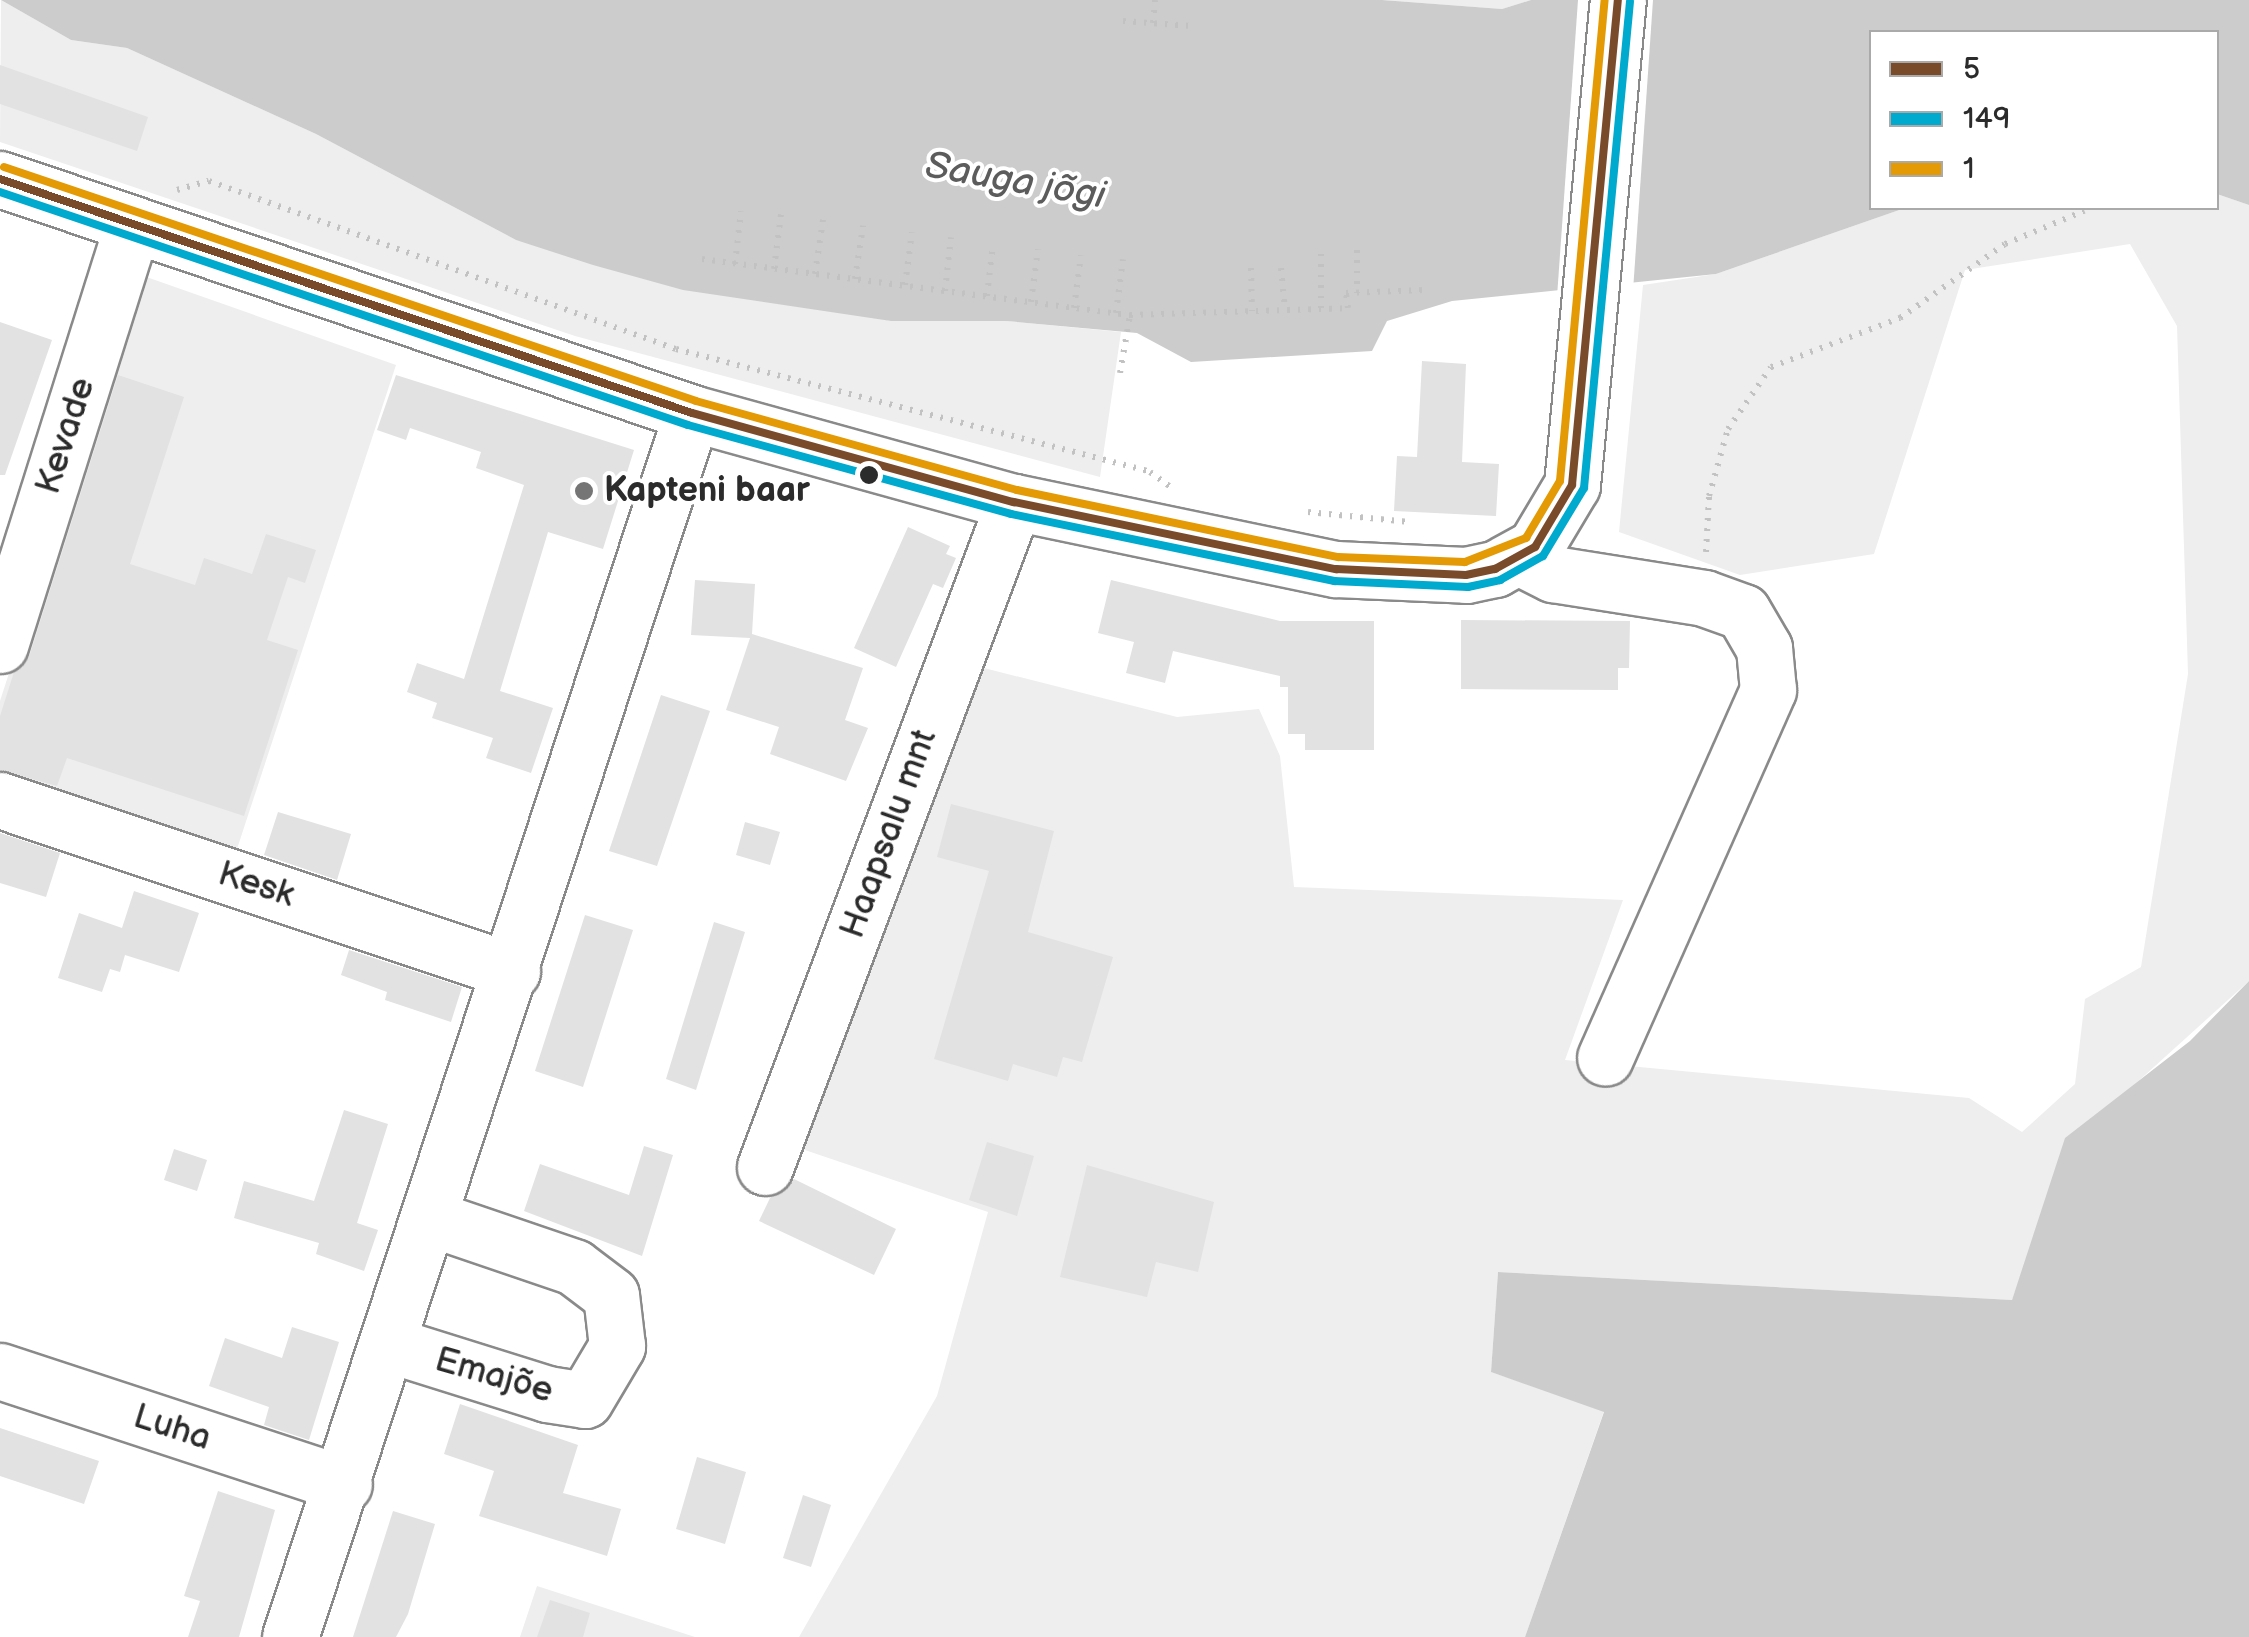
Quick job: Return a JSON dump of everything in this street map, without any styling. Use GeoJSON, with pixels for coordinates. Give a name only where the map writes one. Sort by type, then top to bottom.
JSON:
{"type":"FeatureCollection","features":[{"type":"Feature","properties":{"kind":"street"},"geometry":{"type":"LineString","coordinates":[[0,179],[152,209],[692,413],[1014,502],[1336,569],[1466,574],[1521,558],[1562,512],[1572,485],[1591,337],[1618,0]]}},
{"type":"Feature","properties":{"kind":"street","name":"Kevade"},"geometry":{"type":"LineString","coordinates":[[0,645],[152,209]]}},
{"type":"Feature","properties":{"kind":"street","name":"Emajõe"},"geometry":{"type":"LineString","coordinates":[[290,1637],[391,1345],[692,413]]}},
{"type":"Feature","properties":{"kind":"street","name":"Haapsalu mnt"},"geometry":{"type":"LineString","coordinates":[[765,1166],[1014,502]]}},
{"type":"Feature","properties":{"kind":"street"},"geometry":{"type":"LineString","coordinates":[[1521,558],[1553,574],[1704,598],[1743,612],[1764,648],[1768,690],[1605,1056]]}},
{"type":"Feature","properties":{"kind":"street","name":"Kesk"},"geometry":{"type":"LineString","coordinates":[[0,800],[512,970]]}},
{"type":"Feature","properties":{"kind":"street","name":"Emajõe"},"geometry":{"type":"LineString","coordinates":[[391,1345],[547,1394],[585,1400],[616,1346],[611,1295],[574,1267],[430,1218]]}},
{"type":"Feature","properties":{"kind":"street","name":"Luha"},"geometry":{"type":"LineString","coordinates":[[0,1371],[344,1484]]}},
{"type":"Feature","properties":{"kind":"path"},"geometry":{"type":"LineString","coordinates":[[1153,23],[1155,0]]}},
{"type":"Feature","properties":{"kind":"path"},"geometry":{"type":"LineString","coordinates":[[1124,21],[1192,26]]}},
{"type":"Feature","properties":{"kind":"path"},"geometry":{"type":"LineString","coordinates":[[152,209],[208,180],[676,348],[1150,472],[1188,492]]}},
{"type":"Feature","properties":{"kind":"path"},"geometry":{"type":"LineString","coordinates":[[735,264],[742,210]]}},
{"type":"Feature","properties":{"kind":"path"},"geometry":{"type":"LineString","coordinates":[[1704,598],[1708,496],[1728,429],[1771,367],[1900,318],[2005,244],[2084,211]]}},
{"type":"Feature","properties":{"kind":"path"},"geometry":{"type":"LineString","coordinates":[[774,268],[781,214]]}},
{"type":"Feature","properties":{"kind":"path"},"geometry":{"type":"LineString","coordinates":[[815,274],[823,220]]}},
{"type":"Feature","properties":{"kind":"path"},"geometry":{"type":"LineString","coordinates":[[855,279],[863,226]]}},
{"type":"Feature","properties":{"kind":"path"},"geometry":{"type":"LineString","coordinates":[[904,286],[912,232]]}},
{"type":"Feature","properties":{"kind":"path"},"geometry":{"type":"LineString","coordinates":[[944,291],[951,237]]}},
{"type":"Feature","properties":{"kind":"path"},"geometry":{"type":"LineString","coordinates":[[986,296],[993,244]]}},
{"type":"Feature","properties":{"kind":"path"},"geometry":{"type":"LineString","coordinates":[[1032,302],[1038,249]]}},
{"type":"Feature","properties":{"kind":"path"},"geometry":{"type":"LineString","coordinates":[[1356,250],[1357,292]]}},
{"type":"Feature","properties":{"kind":"path"},"geometry":{"type":"LineString","coordinates":[[1321,254],[1322,308]]}},
{"type":"Feature","properties":{"kind":"path"},"geometry":{"type":"LineString","coordinates":[[1074,308],[1081,255]]}},
{"type":"Feature","properties":{"kind":"path"},"geometry":{"type":"LineString","coordinates":[[702,260],[1130,315],[1348,308],[1346,292],[1425,290]]}},
{"type":"Feature","properties":{"kind":"path"},"geometry":{"type":"LineString","coordinates":[[1116,313],[1123,260]]}},
{"type":"Feature","properties":{"kind":"path"},"geometry":{"type":"LineString","coordinates":[[1250,268],[1252,311]]}},
{"type":"Feature","properties":{"kind":"path"},"geometry":{"type":"LineString","coordinates":[[1282,268],[1286,310]]}},
{"type":"Feature","properties":{"kind":"path"},"geometry":{"type":"LineString","coordinates":[[1120,373],[1130,315]]}},
{"type":"Feature","properties":{"kind":"path"},"geometry":{"type":"LineString","coordinates":[[1298,511],[1426,523]]}},
{"type":"Feature","properties":{"kind":"shaded area"},"geometry":{"type":"Polygon","coordinates":[[[1,0],[71,40],[127,48],[316,134],[516,240],[891,321],[1006,321],[1121,332],[1100,477],[575,336],[0,142],[1,0]]]}},
{"type":"Feature","properties":{"kind":"shaded area"},"geometry":{"type":"Polygon","coordinates":[[[1382,0],[1531,0],[1502,9],[1382,0]]]}},
{"type":"Feature","properties":{"kind":"shaded area"},"geometry":{"type":"Polygon","coordinates":[[[2219,195],[2249,205],[2249,981],[2134,1085],[2039,1224],[2012,1300],[1498,1272],[1491,1372],[1604,1411],[1525,1637],[799,1637],[937,1396],[988,1212],[796,1147],[933,776],[984,668],[1177,717],[1259,709],[1280,756],[1294,887],[1623,900],[1565,1060],[1969,1098],[2022,1132],[2075,1084],[2085,999],[2141,967],[2188,674],[2177,326],[2130,244],[1965,270],[1874,554],[1740,575],[1619,532],[1643,285],[1716,274],[1899,210],[2219,210],[2219,195]]]}},
{"type":"Feature","properties":{"kind":"shaded area"},"geometry":{"type":"Polygon","coordinates":[[[138,274],[396,365],[234,858],[0,779],[0,701],[138,274]]]}},
{"type":"Feature","properties":{"kind":"shaded area"},"geometry":{"type":"Polygon","coordinates":[[[537,1586],[695,1637],[520,1637],[537,1586]]]}},
{"type":"Feature","properties":{"kind":"water","name":"Sauga jõgi"},"geometry":{"type":"Polygon","coordinates":[[[1,0],[1382,0],[1502,9],[1531,0],[2249,0],[2249,205],[2219,195],[2219,30],[1869,30],[1869,210],[1899,210],[1716,274],[1452,301],[1387,321],[1372,351],[1191,362],[1137,333],[1006,321],[891,321],[683,290],[593,265],[516,240],[316,134],[127,48],[71,40],[1,0]]]}},
{"type":"Feature","properties":{"kind":"water"},"geometry":{"type":"Polygon","coordinates":[[[2249,981],[2249,1637],[1525,1637],[1604,1412],[1491,1372],[1498,1272],[2012,1300],[2065,1138],[2190,1041],[2249,981]]]}},
{"type":"Feature","properties":{"kind":"pier"},"geometry":{"type":"Polygon","coordinates":[[[1578,0],[1653,0],[1633,291],[1557,297],[1578,0]]]}},
{"type":"Feature","properties":{"kind":"building"},"geometry":{"type":"Polygon","coordinates":[[[0,65],[148,117],[137,151],[0,104],[0,65]]]}},
{"type":"Feature","properties":{"kind":"building"},"geometry":{"type":"Polygon","coordinates":[[[0,322],[52,340],[5,475],[0,475],[0,322]]]}},
{"type":"Feature","properties":{"kind":"building"},"geometry":{"type":"Polygon","coordinates":[[[1422,361],[1466,364],[1462,462],[1499,464],[1496,516],[1394,511],[1397,456],[1417,457],[1422,361]]]}},
{"type":"Feature","properties":{"kind":"building"},"geometry":{"type":"Polygon","coordinates":[[[118,375],[184,397],[130,564],[195,585],[204,558],[252,574],[266,534],[316,550],[305,583],[288,577],[267,640],[298,650],[244,816],[67,758],[57,786],[0,770],[0,716],[14,672],[30,654],[118,375]]]}},
{"type":"Feature","properties":{"kind":"building"},"geometry":{"type":"Polygon","coordinates":[[[396,375],[634,450],[603,549],[548,532],[500,691],[553,708],[531,773],[486,758],[493,738],[432,718],[437,703],[407,692],[417,663],[464,679],[524,485],[476,468],[481,452],[410,428],[406,440],[377,430],[396,375]]]}},
{"type":"Feature","properties":{"kind":"building"},"geometry":{"type":"Polygon","coordinates":[[[908,527],[950,546],[946,554],[956,558],[943,588],[933,584],[896,667],[854,648],[908,527]]]}},
{"type":"Feature","properties":{"kind":"building"},"geometry":{"type":"Polygon","coordinates":[[[695,580],[755,584],[752,634],[863,668],[845,720],[868,728],[846,781],[770,754],[779,727],[726,710],[750,638],[691,635],[695,580]]]}},
{"type":"Feature","properties":{"kind":"building"},"geometry":{"type":"Polygon","coordinates":[[[1111,580],[1280,621],[1374,621],[1374,750],[1305,750],[1305,734],[1288,734],[1288,687],[1280,687],[1280,676],[1173,651],[1165,683],[1126,673],[1134,642],[1098,633],[1111,580]]]}},
{"type":"Feature","properties":{"kind":"building"},"geometry":{"type":"Polygon","coordinates":[[[1461,620],[1630,621],[1629,668],[1618,668],[1618,690],[1461,689],[1461,620]]]}},
{"type":"Feature","properties":{"kind":"building"},"geometry":{"type":"Polygon","coordinates":[[[661,695],[710,711],[657,866],[609,851],[661,695]]]}},
{"type":"Feature","properties":{"kind":"building"},"geometry":{"type":"Polygon","coordinates":[[[951,804],[1054,831],[1028,932],[1113,957],[1082,1062],[1063,1057],[1057,1077],[1013,1064],[1008,1081],[934,1059],[989,871],[937,857],[951,804]]]}},
{"type":"Feature","properties":{"kind":"building"},"geometry":{"type":"Polygon","coordinates":[[[278,812],[351,834],[337,880],[264,855],[278,812]]]}},
{"type":"Feature","properties":{"kind":"building"},"geometry":{"type":"Polygon","coordinates":[[[745,822],[780,832],[770,865],[736,855],[745,822]]]}},
{"type":"Feature","properties":{"kind":"building"},"geometry":{"type":"Polygon","coordinates":[[[0,833],[60,853],[46,897],[0,883],[0,833]]]}},
{"type":"Feature","properties":{"kind":"building"},"geometry":{"type":"Polygon","coordinates":[[[134,891],[199,913],[179,972],[125,955],[120,972],[110,969],[102,992],[58,978],[79,913],[122,928],[134,891]]]}},
{"type":"Feature","properties":{"kind":"building"},"geometry":{"type":"Polygon","coordinates":[[[585,915],[633,930],[583,1087],[535,1071],[585,915]]]}},
{"type":"Feature","properties":{"kind":"building"},"geometry":{"type":"Polygon","coordinates":[[[714,922],[745,932],[696,1090],[666,1079],[714,922]]]}},
{"type":"Feature","properties":{"kind":"building"},"geometry":{"type":"Polygon","coordinates":[[[349,950],[462,987],[451,1022],[385,1000],[387,992],[341,975],[349,950]]]}},
{"type":"Feature","properties":{"kind":"building"},"geometry":{"type":"Polygon","coordinates":[[[344,1110],[388,1124],[357,1223],[378,1230],[364,1271],[316,1254],[319,1243],[234,1218],[244,1181],[314,1201],[344,1110]]]}},
{"type":"Feature","properties":{"kind":"building"},"geometry":{"type":"Polygon","coordinates":[[[987,1142],[1034,1156],[1017,1216],[969,1200],[987,1142]]]}},
{"type":"Feature","properties":{"kind":"building"},"geometry":{"type":"Polygon","coordinates":[[[644,1146],[673,1155],[642,1256],[524,1211],[540,1164],[629,1195],[644,1146]]]}},
{"type":"Feature","properties":{"kind":"building"},"geometry":{"type":"Polygon","coordinates":[[[174,1149],[207,1160],[197,1191],[164,1180],[174,1149]]]}},
{"type":"Feature","properties":{"kind":"building"},"geometry":{"type":"Polygon","coordinates":[[[1087,1165],[1214,1202],[1198,1272],[1156,1262],[1147,1297],[1060,1277],[1087,1165]]]}},
{"type":"Feature","properties":{"kind":"building"},"geometry":{"type":"Polygon","coordinates":[[[794,1179],[896,1229],[874,1275],[759,1221],[770,1198],[794,1179]]]}},
{"type":"Feature","properties":{"kind":"building"},"geometry":{"type":"Polygon","coordinates":[[[292,1327],[339,1342],[309,1440],[264,1425],[269,1407],[209,1386],[225,1338],[282,1358],[292,1327]]]}},
{"type":"Feature","properties":{"kind":"building"},"geometry":{"type":"Polygon","coordinates":[[[460,1404],[578,1445],[563,1493],[621,1509],[607,1556],[479,1516],[494,1471],[444,1454],[460,1404]]]}},
{"type":"Feature","properties":{"kind":"building"},"geometry":{"type":"Polygon","coordinates":[[[0,1428],[99,1461],[84,1504],[0,1476],[0,1428]]]}},
{"type":"Feature","properties":{"kind":"building"},"geometry":{"type":"Polygon","coordinates":[[[697,1457],[746,1472],[725,1544],[676,1529],[697,1457]]]}},
{"type":"Feature","properties":{"kind":"building"},"geometry":{"type":"Polygon","coordinates":[[[218,1491],[275,1510],[239,1637],[188,1637],[200,1601],[184,1596],[218,1491]]]}},
{"type":"Feature","properties":{"kind":"building"},"geometry":{"type":"Polygon","coordinates":[[[803,1495],[831,1505],[811,1567],[783,1558],[803,1495]]]}},
{"type":"Feature","properties":{"kind":"building"},"geometry":{"type":"Polygon","coordinates":[[[393,1511],[435,1524],[408,1614],[396,1637],[353,1637],[393,1511]]]}},
{"type":"Feature","properties":{"kind":"building"},"geometry":{"type":"Polygon","coordinates":[[[550,1600],[590,1613],[583,1637],[537,1637],[550,1600]]]}},
{"type":"Feature","properties":{"kind":"transit line","name":"1"},"geometry":{"type":"LineString","coordinates":[[4,167],[696,401],[1017,490],[1338,557],[1465,562],[1526,538],[1560,481],[1605,0]]}},
{"type":"Feature","properties":{"kind":"transit line","name":"5"},"geometry":{"type":"LineString","coordinates":[[0,179],[692,413],[1014,502],[1336,569],[1466,575],[1495,569],[1535,547],[1572,485],[1618,0]]}},
{"type":"Feature","properties":{"kind":"transit line","name":"149"},"geometry":{"type":"LineString","coordinates":[[0,192],[688,425],[1011,514],[1334,581],[1468,587],[1500,580],[1543,556],[1584,488],[1630,1]]}},
{"type":"Feature","properties":{"kind":"place","name":"Kapteni baar"},"geometry":{"type":"Point","coordinates":[584,491]}}]}
